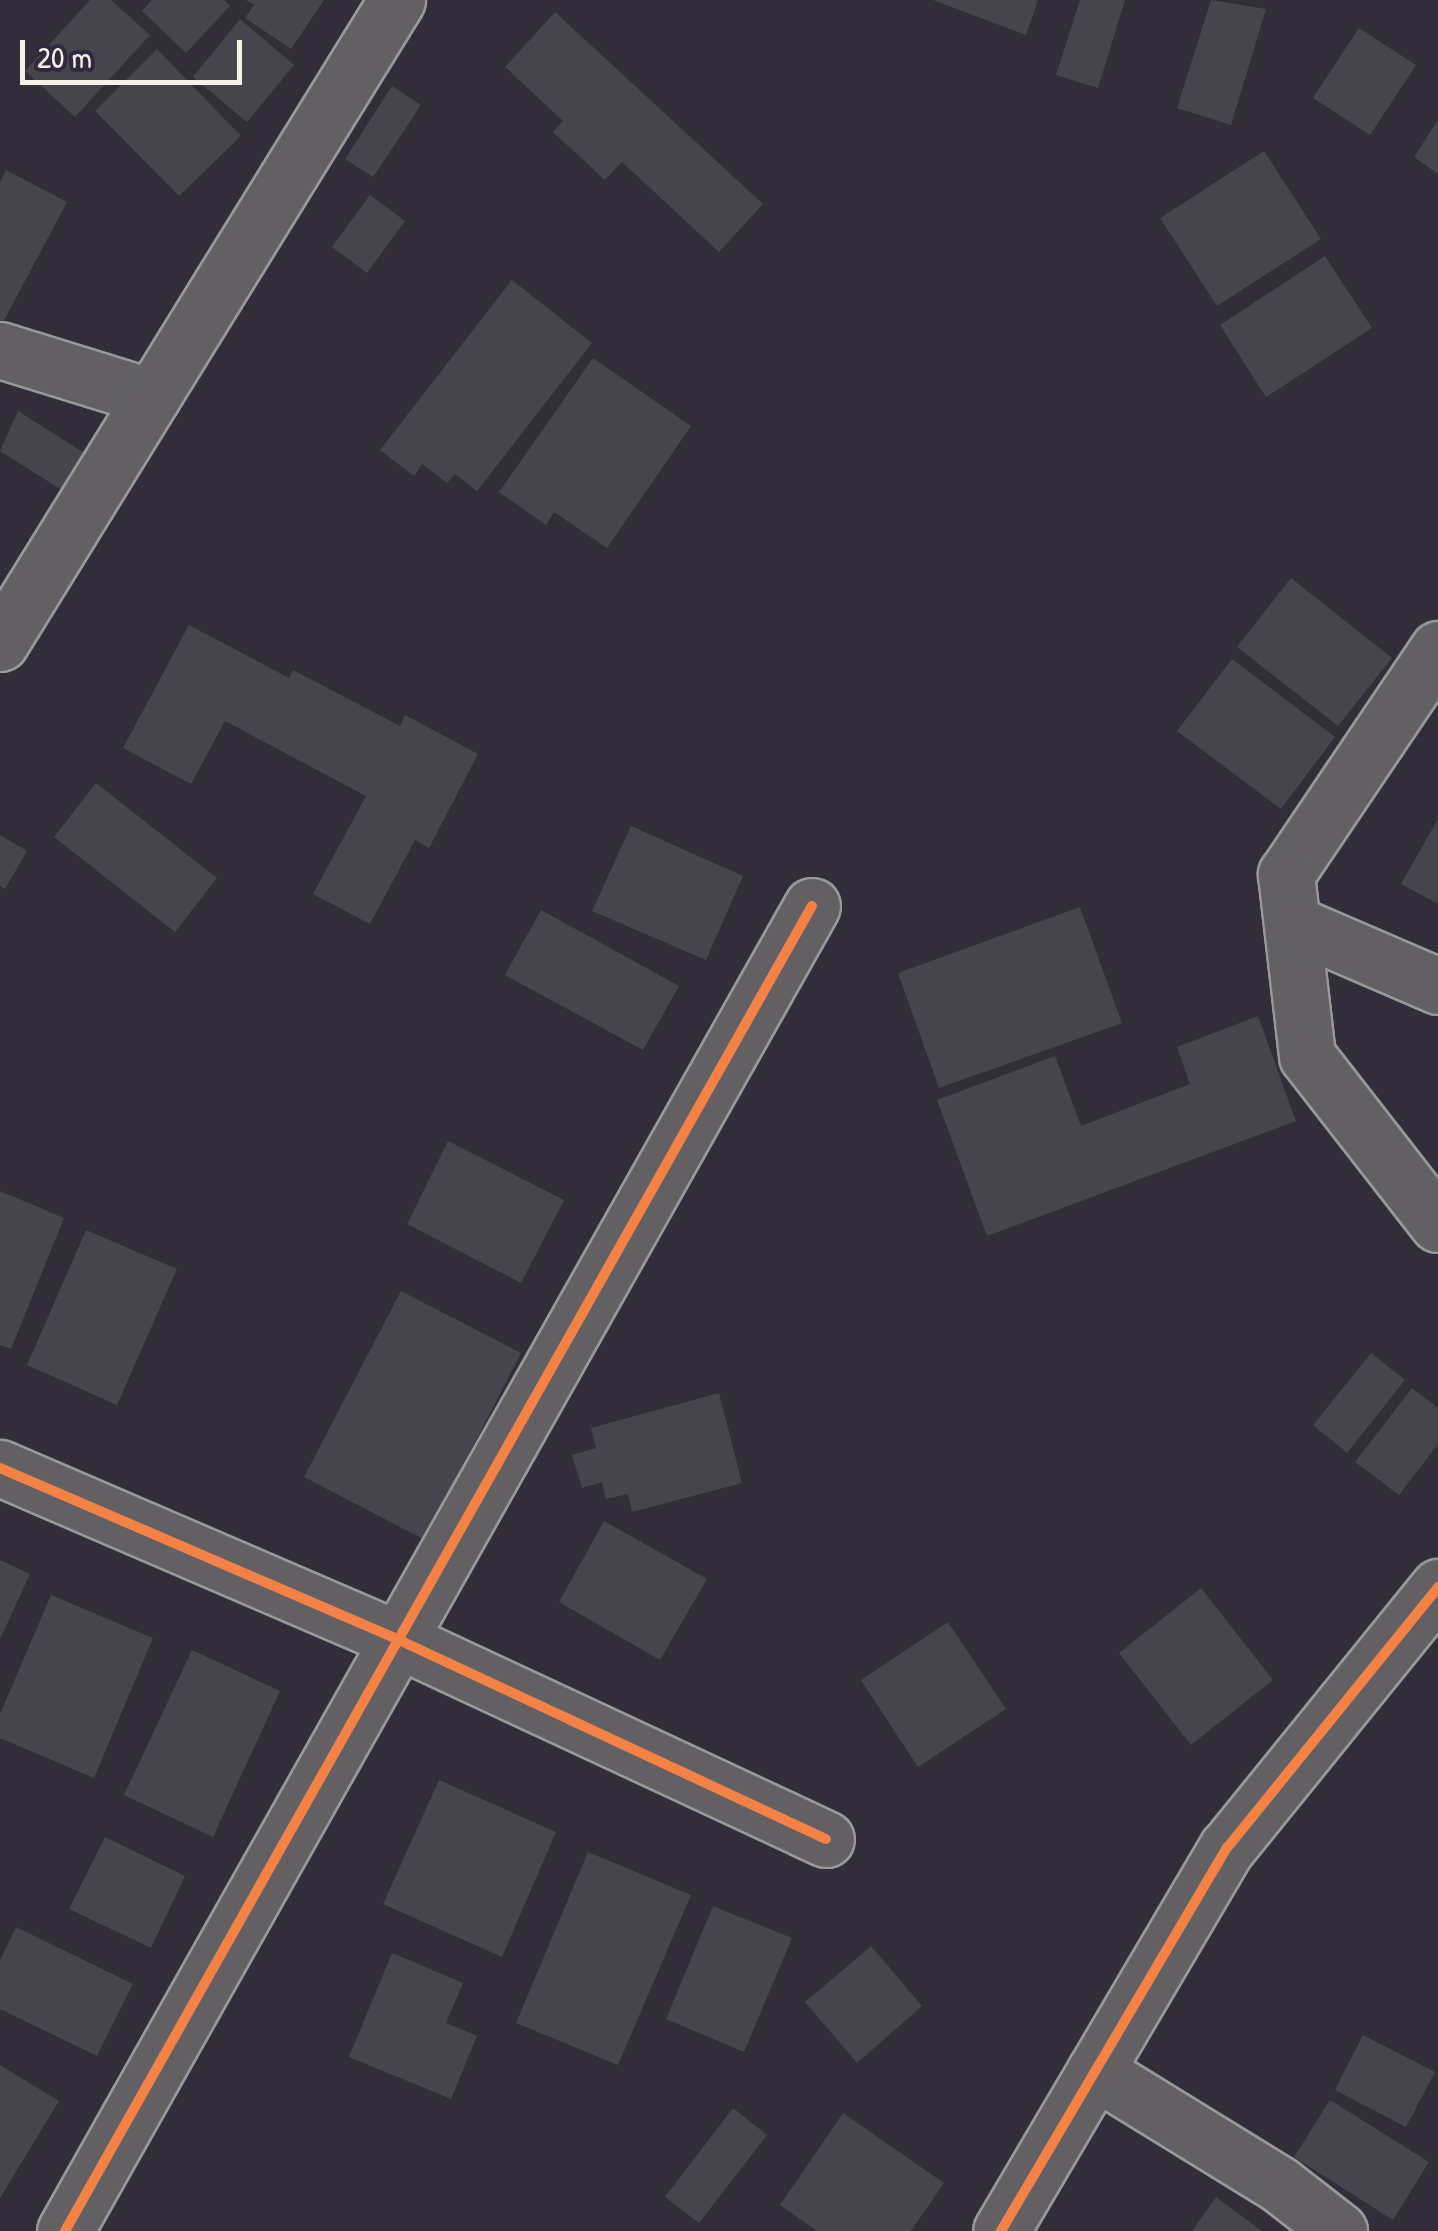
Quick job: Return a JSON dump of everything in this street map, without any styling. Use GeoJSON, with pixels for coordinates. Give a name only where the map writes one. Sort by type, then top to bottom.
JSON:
{"type":"FeatureCollection","features":[{"type":"Feature","properties":{"kind":"street"},"geometry":{"type":"LineString","coordinates":[[0,642],[397,0]]}},
{"type":"Feature","properties":{"kind":"street"},"geometry":{"type":"LineString","coordinates":[[0,350],[152,397]]}},
{"type":"Feature","properties":{"kind":"street"},"geometry":{"type":"LineString","coordinates":[[1438,649],[1286,874],[1307,1056],[1438,1224]]}},
{"type":"Feature","properties":{"kind":"street"},"geometry":{"type":"LineString","coordinates":[[65,2231],[812,906]]}},
{"type":"Feature","properties":{"kind":"street"},"geometry":{"type":"LineString","coordinates":[[1292,923],[1438,986]]}},
{"type":"Feature","properties":{"kind":"street"},"geometry":{"type":"LineString","coordinates":[[0,1468],[399,1640],[826,1839]]}},
{"type":"Feature","properties":{"kind":"street"},"geometry":{"type":"LineString","coordinates":[[1001,2231],[1226,1848],[1438,1588]]}},
{"type":"Feature","properties":{"kind":"street"},"geometry":{"type":"LineString","coordinates":[[1095,2071],[1280,2185],[1340,2231]]}},
{"type":"Feature","properties":{"kind":"building"},"geometry":{"type":"Polygon","coordinates":[[[90,0],[111,0],[150,35],[75,117],[25,71],[90,0]]]}},
{"type":"Feature","properties":{"kind":"building"},"geometry":{"type":"Polygon","coordinates":[[[152,0],[224,0],[230,6],[186,53],[142,11],[152,0]]]}},
{"type":"Feature","properties":{"kind":"building"},"geometry":{"type":"Polygon","coordinates":[[[246,0],[324,0],[291,49],[245,18],[254,5],[246,0]]]}},
{"type":"Feature","properties":{"kind":"building"},"geometry":{"type":"Polygon","coordinates":[[[933,0],[1038,0],[1026,35],[933,0]]]}},
{"type":"Feature","properties":{"kind":"building"},"geometry":{"type":"Polygon","coordinates":[[[1080,0],[1125,0],[1098,88],[1056,75],[1080,0]]]}},
{"type":"Feature","properties":{"kind":"building"},"geometry":{"type":"Polygon","coordinates":[[[1211,0],[1266,9],[1231,125],[1177,108],[1211,0]]]}},
{"type":"Feature","properties":{"kind":"building"},"geometry":{"type":"Polygon","coordinates":[[[555,12],[763,204],[719,252],[622,162],[605,180],[553,132],[563,121],[505,67],[555,12]]]}},
{"type":"Feature","properties":{"kind":"building"},"geometry":{"type":"Polygon","coordinates":[[[240,19],[294,65],[247,122],[193,77],[240,19]]]}},
{"type":"Feature","properties":{"kind":"building"},"geometry":{"type":"Polygon","coordinates":[[[1359,28],[1416,65],[1370,135],[1313,98],[1359,28]]]}},
{"type":"Feature","properties":{"kind":"building"},"geometry":{"type":"Polygon","coordinates":[[[157,49],[241,136],[179,196],[95,111],[157,49]]]}},
{"type":"Feature","properties":{"kind":"building"},"geometry":{"type":"Polygon","coordinates":[[[392,86],[421,105],[373,177],[345,159],[392,86]]]}},
{"type":"Feature","properties":{"kind":"building"},"geometry":{"type":"Polygon","coordinates":[[[1438,120],[1438,174],[1414,157],[1438,120]]]}},
{"type":"Feature","properties":{"kind":"building"},"geometry":{"type":"Polygon","coordinates":[[[1264,151],[1321,239],[1217,306],[1160,218],[1264,151]]]}},
{"type":"Feature","properties":{"kind":"building"},"geometry":{"type":"Polygon","coordinates":[[[6,170],[67,202],[0,328],[0,182],[6,170]]]}},
{"type":"Feature","properties":{"kind":"building"},"geometry":{"type":"Polygon","coordinates":[[[370,195],[405,221],[367,273],[332,247],[370,195]]]}},
{"type":"Feature","properties":{"kind":"building"},"geometry":{"type":"Polygon","coordinates":[[[1325,256],[1372,328],[1266,397],[1220,325],[1325,256]]]}},
{"type":"Feature","properties":{"kind":"building"},"geometry":{"type":"Polygon","coordinates":[[[512,280],[592,343],[477,491],[455,474],[447,483],[422,464],[414,476],[380,450],[512,280]]]}},
{"type":"Feature","properties":{"kind":"building"},"geometry":{"type":"Polygon","coordinates":[[[593,358],[691,426],[607,548],[554,512],[546,525],[499,492],[593,358]]]}},
{"type":"Feature","properties":{"kind":"building"},"geometry":{"type":"Polygon","coordinates":[[[18,411],[89,456],[65,492],[0,451],[18,411]]]}},
{"type":"Feature","properties":{"kind":"building"},"geometry":{"type":"Polygon","coordinates":[[[1291,578],[1392,658],[1338,726],[1237,647],[1291,578]]]}},
{"type":"Feature","properties":{"kind":"building"},"geometry":{"type":"Polygon","coordinates":[[[189,625],[289,678],[293,670],[400,726],[405,715],[478,754],[429,848],[415,840],[370,924],[313,894],[366,796],[225,721],[191,784],[123,748],[189,625]]]}},
{"type":"Feature","properties":{"kind":"building"},"geometry":{"type":"Polygon","coordinates":[[[1232,659],[1335,737],[1281,809],[1177,731],[1232,659]]]}},
{"type":"Feature","properties":{"kind":"building"},"geometry":{"type":"Polygon","coordinates":[[[96,783],[217,878],[175,932],[54,837],[96,783]]]}},
{"type":"Feature","properties":{"kind":"building"},"geometry":{"type":"Polygon","coordinates":[[[1438,819],[1438,904],[1401,884],[1438,819]]]}},
{"type":"Feature","properties":{"kind":"building"},"geometry":{"type":"Polygon","coordinates":[[[631,826],[743,876],[706,960],[592,911],[631,826]]]}},
{"type":"Feature","properties":{"kind":"building"},"geometry":{"type":"Polygon","coordinates":[[[0,835],[27,851],[5,889],[0,886],[0,835]]]}},
{"type":"Feature","properties":{"kind":"building"},"geometry":{"type":"Polygon","coordinates":[[[1080,907],[1122,1023],[939,1088],[898,973],[1080,907]]]}},
{"type":"Feature","properties":{"kind":"building"},"geometry":{"type":"Polygon","coordinates":[[[541,910],[679,986],[643,1050],[505,975],[541,910]]]}},
{"type":"Feature","properties":{"kind":"building"},"geometry":{"type":"Polygon","coordinates":[[[1258,1016],[1296,1121],[987,1236],[937,1100],[1055,1056],[1081,1126],[1190,1084],[1177,1047],[1258,1016]]]}},
{"type":"Feature","properties":{"kind":"building"},"geometry":{"type":"Polygon","coordinates":[[[448,1141],[564,1200],[521,1283],[407,1224],[448,1141]]]}},
{"type":"Feature","properties":{"kind":"building"},"geometry":{"type":"Polygon","coordinates":[[[0,1191],[64,1218],[11,1349],[0,1345],[0,1191]]]}},
{"type":"Feature","properties":{"kind":"building"},"geometry":{"type":"Polygon","coordinates":[[[86,1230],[177,1269],[117,1405],[27,1365],[86,1230]]]}},
{"type":"Feature","properties":{"kind":"building"},"geometry":{"type":"Polygon","coordinates":[[[401,1291],[521,1353],[425,1540],[304,1477],[401,1291]]]}},
{"type":"Feature","properties":{"kind":"building"},"geometry":{"type":"Polygon","coordinates":[[[1371,1353],[1405,1380],[1347,1453],[1313,1425],[1371,1353]]]}},
{"type":"Feature","properties":{"kind":"building"},"geometry":{"type":"Polygon","coordinates":[[[1412,1388],[1438,1408],[1438,1444],[1399,1495],[1355,1462],[1412,1388]]]}},
{"type":"Feature","properties":{"kind":"building"},"geometry":{"type":"Polygon","coordinates":[[[719,1393],[742,1483],[632,1512],[628,1494],[606,1499],[602,1482],[582,1488],[572,1455],[596,1448],[591,1428],[719,1393]]]}},
{"type":"Feature","properties":{"kind":"building"},"geometry":{"type":"Polygon","coordinates":[[[604,1521],[707,1579],[660,1660],[559,1602],[604,1521]]]}},
{"type":"Feature","properties":{"kind":"building"},"geometry":{"type":"Polygon","coordinates":[[[0,1560],[30,1574],[0,1639],[0,1560]]]}},
{"type":"Feature","properties":{"kind":"building"},"geometry":{"type":"Polygon","coordinates":[[[1201,1588],[1273,1680],[1191,1745],[1119,1653],[1201,1588]]]}},
{"type":"Feature","properties":{"kind":"building"},"geometry":{"type":"Polygon","coordinates":[[[51,1595],[153,1638],[94,1778],[0,1738],[0,1714],[51,1595]]]}},
{"type":"Feature","properties":{"kind":"building"},"geometry":{"type":"Polygon","coordinates":[[[948,1622],[1006,1709],[918,1767],[861,1680],[948,1622]]]}},
{"type":"Feature","properties":{"kind":"building"},"geometry":{"type":"Polygon","coordinates":[[[192,1650],[280,1691],[213,1837],[124,1795],[192,1650]]]}},
{"type":"Feature","properties":{"kind":"building"},"geometry":{"type":"Polygon","coordinates":[[[439,1780],[556,1832],[502,1957],[383,1904],[439,1780]]]}},
{"type":"Feature","properties":{"kind":"building"},"geometry":{"type":"Polygon","coordinates":[[[105,1837],[185,1876],[151,1948],[69,1909],[105,1837]]]}},
{"type":"Feature","properties":{"kind":"building"},"geometry":{"type":"Polygon","coordinates":[[[588,1852],[691,1895],[618,2065],[516,2023],[588,1852]]]}},
{"type":"Feature","properties":{"kind":"building"},"geometry":{"type":"Polygon","coordinates":[[[713,1906],[792,1938],[744,2052],[666,2019],[713,1906]]]}},
{"type":"Feature","properties":{"kind":"building"},"geometry":{"type":"Polygon","coordinates":[[[16,1927],[133,1984],[97,2056],[0,2009],[0,1960],[16,1927]]]}},
{"type":"Feature","properties":{"kind":"building"},"geometry":{"type":"Polygon","coordinates":[[[871,1946],[922,2006],[857,2063],[805,2002],[871,1946]]]}},
{"type":"Feature","properties":{"kind":"building"},"geometry":{"type":"Polygon","coordinates":[[[392,1953],[463,1983],[446,2023],[477,2036],[451,2099],[349,2057],[392,1953]]]}},
{"type":"Feature","properties":{"kind":"building"},"geometry":{"type":"Polygon","coordinates":[[[1363,2035],[1435,2072],[1406,2127],[1335,2090],[1363,2035]]]}},
{"type":"Feature","properties":{"kind":"building"},"geometry":{"type":"Polygon","coordinates":[[[0,2065],[59,2101],[0,2198],[0,2065]]]}},
{"type":"Feature","properties":{"kind":"building"},"geometry":{"type":"Polygon","coordinates":[[[1330,2100],[1429,2162],[1393,2220],[1294,2157],[1330,2100]]]}},
{"type":"Feature","properties":{"kind":"building"},"geometry":{"type":"Polygon","coordinates":[[[733,2108],[767,2135],[699,2223],[665,2197],[733,2108]]]}},
{"type":"Feature","properties":{"kind":"building"},"geometry":{"type":"Polygon","coordinates":[[[843,2113],[944,2183],[911,2231],[817,2231],[780,2205],[843,2113]]]}},
{"type":"Feature","properties":{"kind":"building"},"geometry":{"type":"Polygon","coordinates":[[[1216,2197],[1262,2231],[1192,2231],[1216,2197]]]}},
{"type":"Feature","properties":{"kind":"cycle path"},"geometry":{"type":"LineString","coordinates":[[65,2231],[812,906]]}},
{"type":"Feature","properties":{"kind":"cycle path"},"geometry":{"type":"LineString","coordinates":[[0,1468],[399,1640],[826,1839]]}},
{"type":"Feature","properties":{"kind":"cycle path"},"geometry":{"type":"LineString","coordinates":[[1001,2231],[1227,1848],[1438,1587]]}}]}
